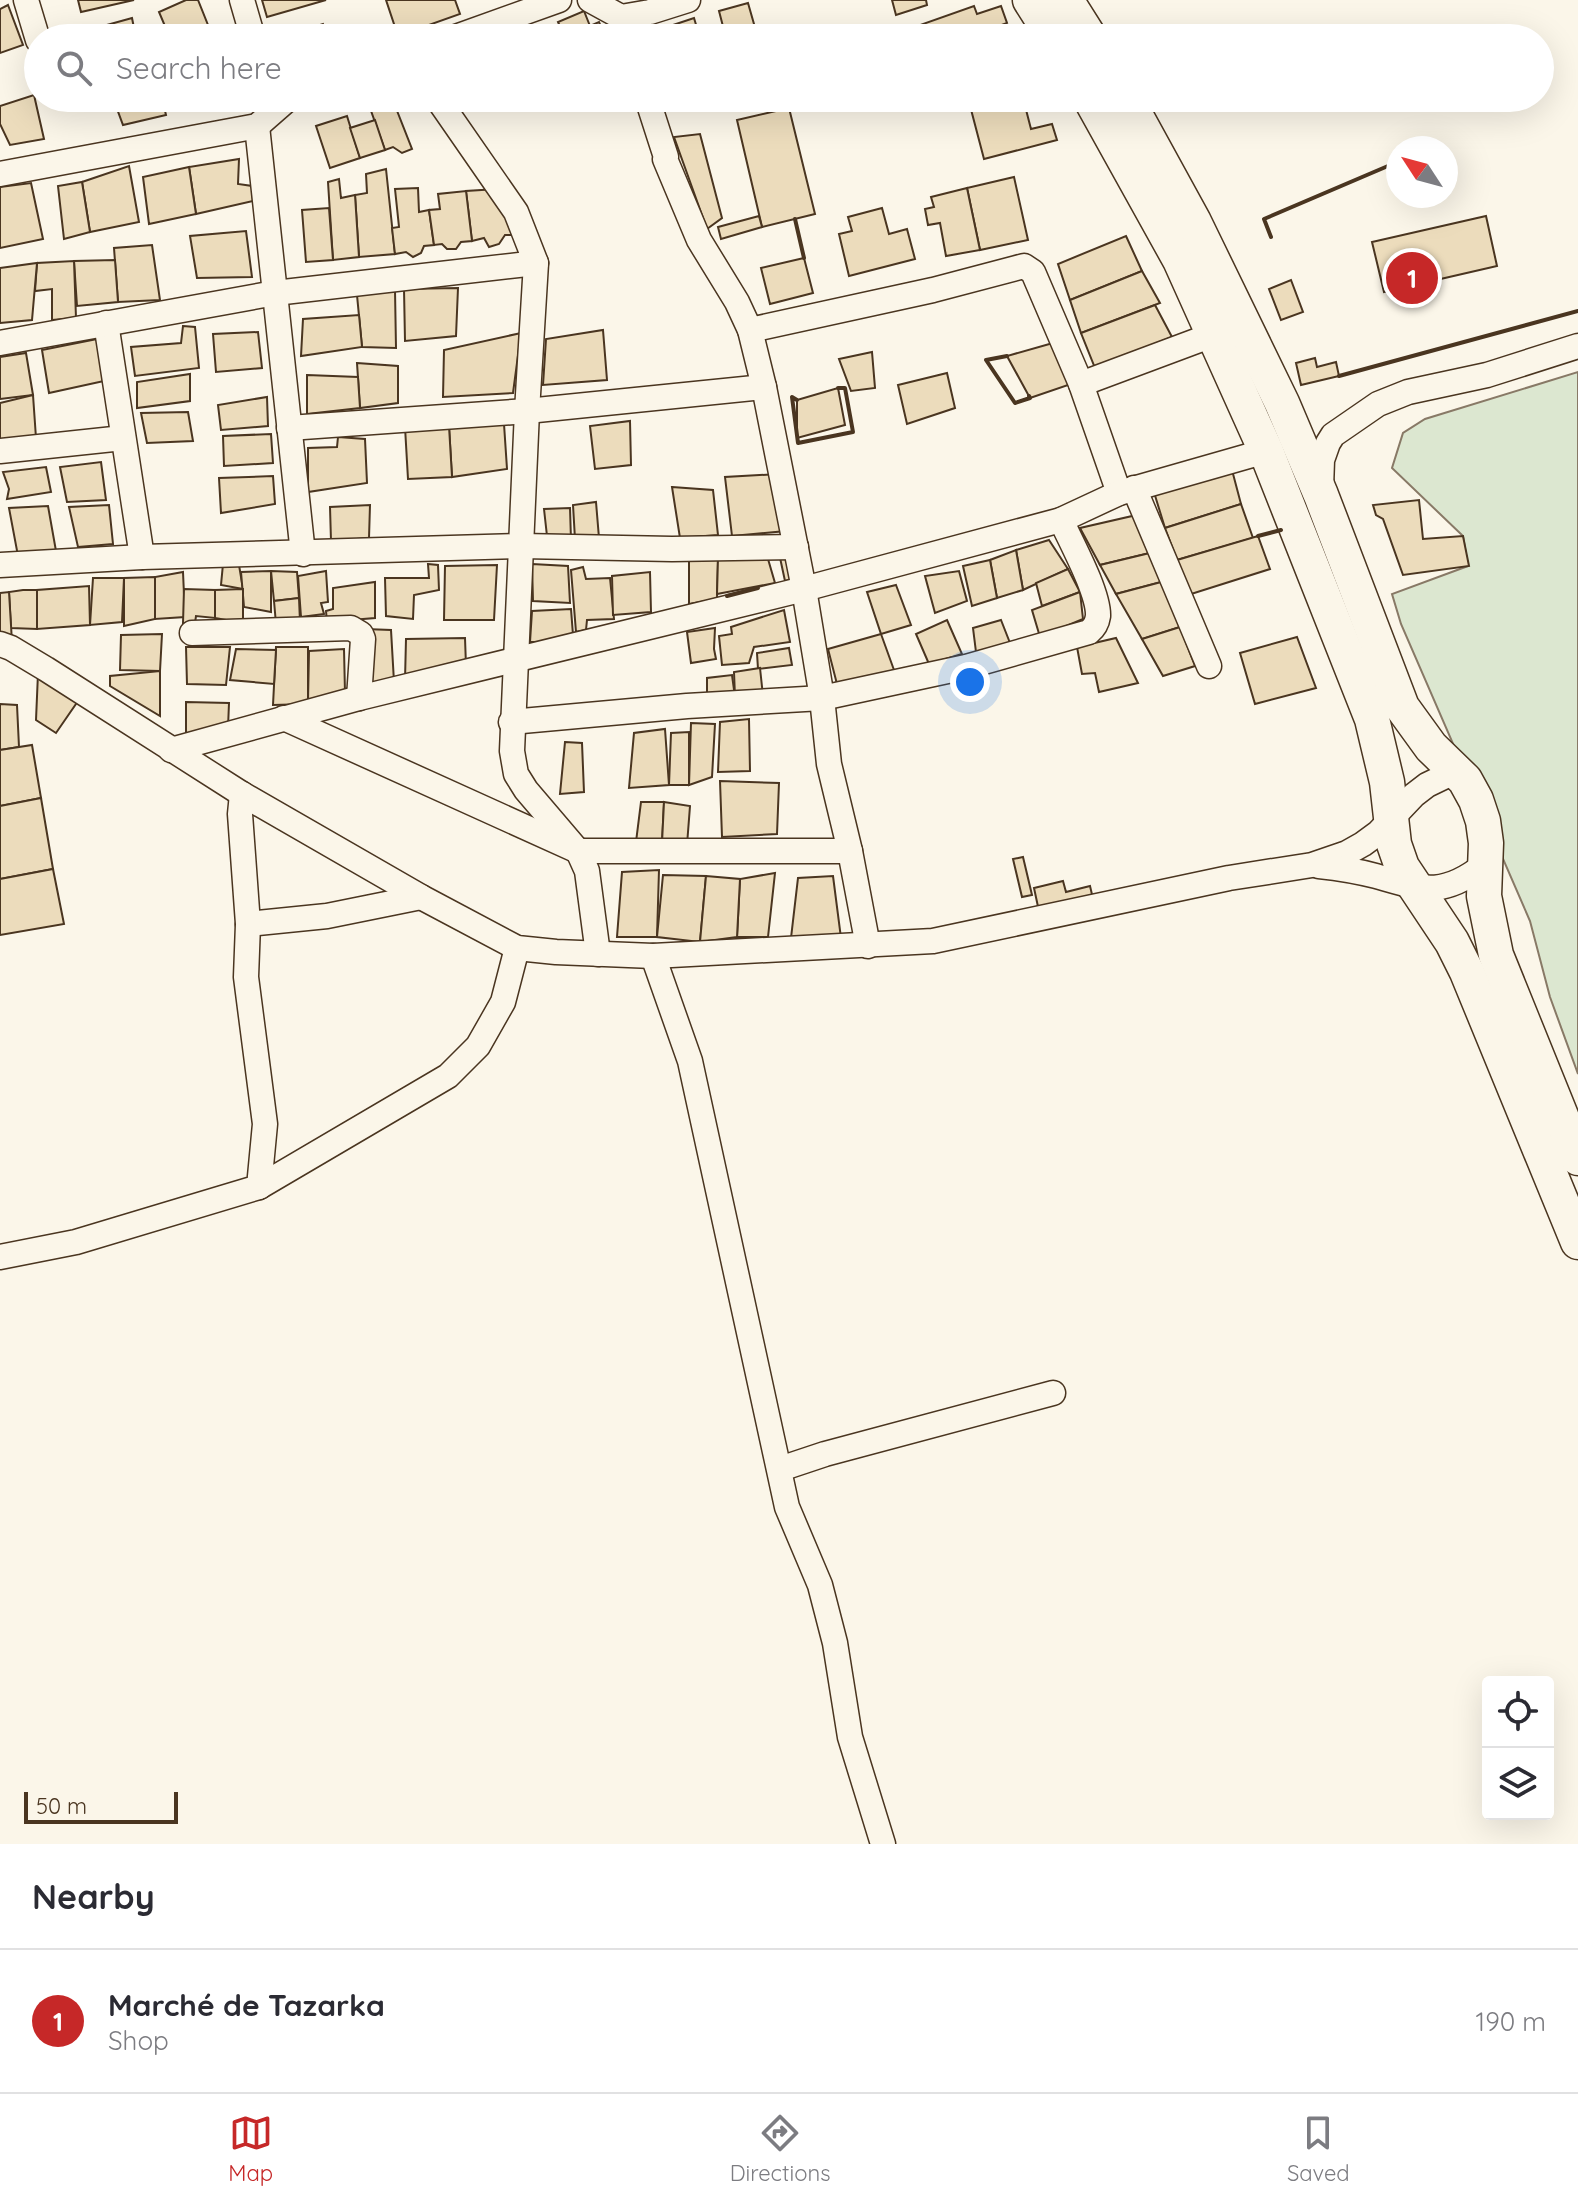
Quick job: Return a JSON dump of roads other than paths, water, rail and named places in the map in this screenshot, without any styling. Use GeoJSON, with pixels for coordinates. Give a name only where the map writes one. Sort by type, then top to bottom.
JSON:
{"type":"FeatureCollection","features":[{"type":"Feature","properties":{"kind":"highway"},"geometry":{"type":"LineString","coordinates":[[1030,0],[1045,24]]}},
{"type":"Feature","properties":{"kind":"highway"},"geometry":{"type":"LineString","coordinates":[[1066,0],[1081,24]]}},
{"type":"Feature","properties":{"kind":"highway"},"geometry":{"type":"LineString","coordinates":[[1098,112],[1148,199],[1215,334],[1266,451],[1372,719],[1387,782],[1394,844],[1402,867],[1441,923],[1467,972],[1578,1242]]}},
{"type":"Feature","properties":{"kind":"highway"},"geometry":{"type":"LineString","coordinates":[[1134,112],[1239,312],[1321,495],[1402,707],[1431,747],[1456,771],[1476,800],[1486,843],[1484,865],[1488,926],[1496,955],[1578,1158]]}},
{"type":"Feature","properties":{"kind":"street"},"geometry":{"type":"LineString","coordinates":[[26,0],[33,24]]}},
{"type":"Feature","properties":{"kind":"street"},"geometry":{"type":"LineString","coordinates":[[242,0],[249,24]]}},
{"type":"Feature","properties":{"kind":"street"},"geometry":{"type":"LineString","coordinates":[[492,24],[559,0]]}},
{"type":"Feature","properties":{"kind":"street"},"geometry":{"type":"LineString","coordinates":[[590,0],[620,24]]}},
{"type":"Feature","properties":{"kind":"street"},"geometry":{"type":"LineString","coordinates":[[629,24],[650,12],[688,0]]}},
{"type":"Feature","properties":{"kind":"street"},"geometry":{"type":"LineString","coordinates":[[0,174],[256,112]]}},
{"type":"Feature","properties":{"kind":"street"},"geometry":{"type":"LineString","coordinates":[[273,112],[275,293],[303,554]]}},
{"type":"Feature","properties":{"kind":"street"},"geometry":{"type":"LineString","coordinates":[[447,112],[516,212],[536,263],[511,722],[516,774],[578,851],[587,871],[598,954]]}},
{"type":"Feature","properties":{"kind":"street"},"geometry":{"type":"LineString","coordinates":[[652,112],[665,159],[699,240],[737,302],[750,330],[796,547],[822,698],[829,764],[868,946]]}},
{"type":"Feature","properties":{"kind":"street"},"geometry":{"type":"LineString","coordinates":[[0,343],[275,293],[536,263]]}},
{"type":"Feature","properties":{"kind":"street"},"geometry":{"type":"LineString","coordinates":[[750,330],[933,290],[1024,266],[1033,272],[1127,491],[1209,666]]}},
{"type":"Feature","properties":{"kind":"street"},"geometry":{"type":"LineString","coordinates":[[106,323],[142,557]]}},
{"type":"Feature","properties":{"kind":"street"},"geometry":{"type":"LineString","coordinates":[[1081,384],[1215,334]]}},
{"type":"Feature","properties":{"kind":"street"},"geometry":{"type":"LineString","coordinates":[[1321,495],[1322,460],[1328,443],[1333,435],[1363,412],[1408,392],[1487,375],[1578,346]]}},
{"type":"Feature","properties":{"kind":"street"},"geometry":{"type":"LineString","coordinates":[[289,428],[527,411],[764,387]]}},
{"type":"Feature","properties":{"kind":"street"},"geometry":{"type":"LineString","coordinates":[[0,451],[123,438]]}},
{"type":"Feature","properties":{"kind":"street"},"geometry":{"type":"LineString","coordinates":[[171,750],[359,698],[804,589],[1061,520],[1127,491],[1266,451]]}},
{"type":"Feature","properties":{"kind":"street"},"geometry":{"type":"LineString","coordinates":[[511,722],[687,706],[822,698],[966,667],[1089,632],[1095,627],[1098,611],[1061,520]]}},
{"type":"Feature","properties":{"kind":"street"},"geometry":{"type":"LineString","coordinates":[[0,565],[142,557],[522,546],[672,549],[796,547]]}},
{"type":"Feature","properties":{"kind":"street"},"geometry":{"type":"LineString","coordinates":[[192,633],[351,628],[363,639],[359,698]]}},
{"type":"Feature","properties":{"kind":"street"},"geometry":{"type":"LineString","coordinates":[[0,644],[35,662],[242,794],[421,897],[517,948],[653,956],[933,941],[1229,878],[1312,865],[1347,853],[1378,833],[1414,795],[1456,771]]}},
{"type":"Feature","properties":{"kind":"street"},"geometry":{"type":"LineString","coordinates":[[284,718],[578,851],[850,851]]}},
{"type":"Feature","properties":{"kind":"street"},"geometry":{"type":"LineString","coordinates":[[242,794],[240,814],[248,924],[246,977],[265,1124],[259,1187]]}},
{"type":"Feature","properties":{"kind":"street"},"geometry":{"type":"LineString","coordinates":[[1312,865],[1364,873],[1414,888],[1429,889],[1458,882],[1484,865]]}},
{"type":"Feature","properties":{"kind":"street"},"geometry":{"type":"LineString","coordinates":[[248,924],[327,916],[421,897]]}},
{"type":"Feature","properties":{"kind":"street"},"geometry":{"type":"LineString","coordinates":[[0,1257],[76,1242],[259,1187],[448,1076],[478,1046],[503,1002],[517,948]]}},
{"type":"Feature","properties":{"kind":"street"},"geometry":{"type":"LineString","coordinates":[[653,956],[690,1061],[787,1507],[820,1585],[835,1643],[850,1737],[883,1844]]}},
{"type":"Feature","properties":{"kind":"street"},"geometry":{"type":"LineString","coordinates":[[780,1469],[1053,1393]]}},
{"type":"Feature","properties":{"kind":"place","name":"Marché de Tazarka"},"geometry":{"type":"Point","coordinates":[1412,278]}}]}
